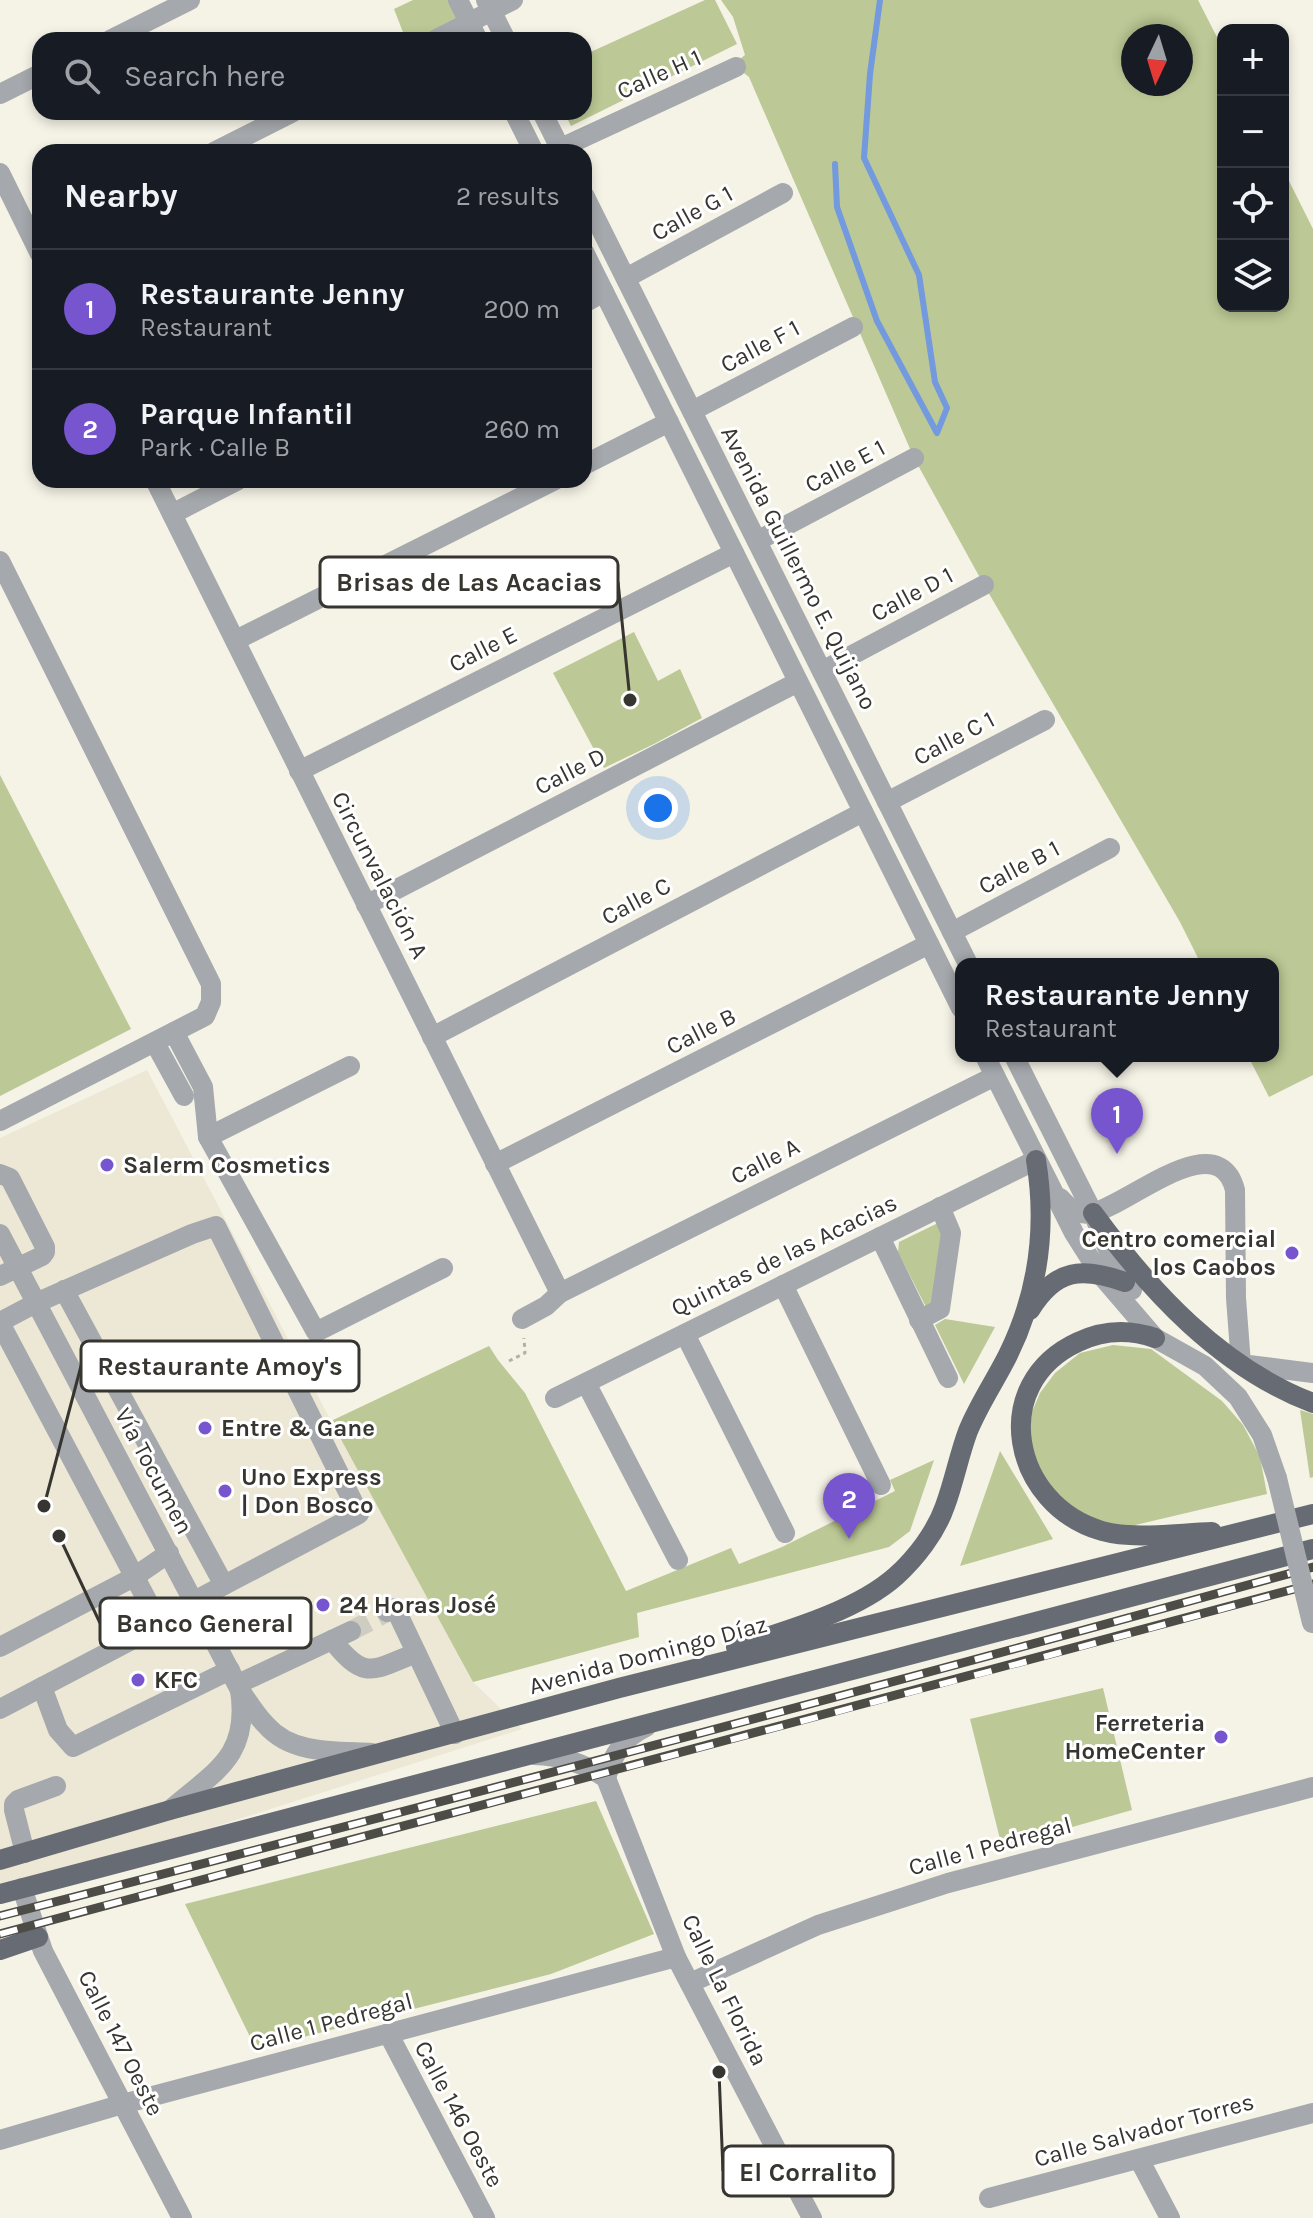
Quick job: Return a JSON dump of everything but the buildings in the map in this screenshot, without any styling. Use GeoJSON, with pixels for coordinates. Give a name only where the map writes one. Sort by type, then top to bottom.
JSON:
{"type":"FeatureCollection","features":[{"type":"Feature","properties":{"kind":"main road"},"geometry":{"type":"LineString","coordinates":[[1023,1321],[1035,1277],[1040,1238],[1040,1182],[1036,1160]]}},
{"type":"Feature","properties":{"kind":"main road"},"geometry":{"type":"LineString","coordinates":[[1093,1213],[1157,1293],[1200,1333],[1241,1364],[1313,1403]]}},
{"type":"Feature","properties":{"kind":"main road"},"geometry":{"type":"LineString","coordinates":[[619,1688],[691,1660],[807,1623],[858,1602],[899,1574],[928,1539],[940,1516],[969,1428],[1035,1302],[1060,1278],[1073,1273],[1100,1274],[1125,1282]]}},
{"type":"Feature","properties":{"kind":"main road"},"geometry":{"type":"LineString","coordinates":[[1161,1340],[1125,1331],[1095,1335],[1068,1347],[1045,1364],[1029,1389],[1020,1428],[1024,1454],[1035,1479],[1064,1512],[1086,1526],[1103,1531],[1131,1535],[1255,1530]]}},
{"type":"Feature","properties":{"kind":"main road","name":"Avenida Domingo Díaz"},"geometry":{"type":"LineString","coordinates":[[0,1860],[170,1810],[619,1688],[1313,1514]]}},
{"type":"Feature","properties":{"kind":"main road"},"geometry":{"type":"LineString","coordinates":[[0,1894],[1313,1549]]}},
{"type":"Feature","properties":{"kind":"main road"},"geometry":{"type":"LineString","coordinates":[[0,1950],[38,1937]]}},
{"type":"Feature","properties":{"kind":"street"},"geometry":{"type":"LineString","coordinates":[[126,32],[190,0]]}},
{"type":"Feature","properties":{"kind":"street"},"geometry":{"type":"LineString","coordinates":[[458,0],[474,31]]}},
{"type":"Feature","properties":{"kind":"street"},"geometry":{"type":"LineString","coordinates":[[474,31],[489,6],[513,0]]}},
{"type":"Feature","properties":{"kind":"street"},"geometry":{"type":"LineString","coordinates":[[489,6],[502,32]]}},
{"type":"Feature","properties":{"kind":"street","name":"Calle H 1"},"geometry":{"type":"LineString","coordinates":[[571,144],[736,67]]}},
{"type":"Feature","properties":{"kind":"street"},"geometry":{"type":"LineString","coordinates":[[0,94],[32,78]]}},
{"type":"Feature","properties":{"kind":"street"},"geometry":{"type":"LineString","coordinates":[[230,144],[277,120]]}},
{"type":"Feature","properties":{"kind":"street"},"geometry":{"type":"LineString","coordinates":[[518,120],[530,144]]}},
{"type":"Feature","properties":{"kind":"street"},"geometry":{"type":"LineString","coordinates":[[545,120],[555,144]]}},
{"type":"Feature","properties":{"kind":"street"},"geometry":{"type":"LineString","coordinates":[[0,173],[32,234]]}},
{"type":"Feature","properties":{"kind":"street","name":"Calle G 1"},"geometry":{"type":"LineString","coordinates":[[626,278],[783,193]]}},
{"type":"Feature","properties":{"kind":"street","name":"Avenida Guillermo E. Quijano"},"geometry":{"type":"LineString","coordinates":[[592,211],[965,958]]}},
{"type":"Feature","properties":{"kind":"street","name":"Avenida Guillermo E. Quijano"},"geometry":{"type":"LineString","coordinates":[[592,268],[955,996]]}},
{"type":"Feature","properties":{"kind":"street"},"geometry":{"type":"LineString","coordinates":[[592,299],[604,292]]}},
{"type":"Feature","properties":{"kind":"street","name":"Calle F 1"},"geometry":{"type":"LineString","coordinates":[[692,411],[853,327]]}},
{"type":"Feature","properties":{"kind":"street"},"geometry":{"type":"LineString","coordinates":[[592,461],[669,422]]}},
{"type":"Feature","properties":{"kind":"street","name":"Calle E 1"},"geometry":{"type":"LineString","coordinates":[[757,541],[914,458]]}},
{"type":"Feature","properties":{"kind":"street","name":"Circunvalación A"},"geometry":{"type":"LineString","coordinates":[[159,488],[560,1293]]}},
{"type":"Feature","properties":{"kind":"street"},"geometry":{"type":"LineString","coordinates":[[172,514],[222,488]]}},
{"type":"Feature","properties":{"kind":"street"},"geometry":{"type":"LineString","coordinates":[[236,640],[539,488]]}},
{"type":"Feature","properties":{"kind":"street","name":"Calle E"},"geometry":{"type":"LineString","coordinates":[[299,771],[734,553]]}},
{"type":"Feature","properties":{"kind":"street"},"geometry":{"type":"LineString","coordinates":[[0,561],[211,984],[211,1002],[205,1016],[0,1121]]}},
{"type":"Feature","properties":{"kind":"street","name":"Calle D 1"},"geometry":{"type":"LineString","coordinates":[[822,671],[984,585]]}},
{"type":"Feature","properties":{"kind":"street","name":"Calle D"},"geometry":{"type":"LineString","coordinates":[[366,905],[798,682]]}},
{"type":"Feature","properties":{"kind":"street","name":"Calle C 1"},"geometry":{"type":"LineString","coordinates":[[887,802],[1045,720]]}},
{"type":"Feature","properties":{"kind":"street","name":"Calle C"},"geometry":{"type":"LineString","coordinates":[[432,1037],[863,812]]}},
{"type":"Feature","properties":{"kind":"street","name":"Calle B 1"},"geometry":{"type":"LineString","coordinates":[[952,932],[1110,848]]}},
{"type":"Feature","properties":{"kind":"street","name":"Calle B"},"geometry":{"type":"LineString","coordinates":[[495,1164],[929,944]]}},
{"type":"Feature","properties":{"kind":"street"},"geometry":{"type":"LineString","coordinates":[[941,968],[955,964]]}},
{"type":"Feature","properties":{"kind":"street"},"geometry":{"type":"LineString","coordinates":[[174,1032],[203,1087],[208,1137],[316,1332],[443,1268]]}},
{"type":"Feature","properties":{"kind":"street"},"geometry":{"type":"LineString","coordinates":[[155,1043],[184,1096]]}},
{"type":"Feature","properties":{"kind":"street"},"geometry":{"type":"LineString","coordinates":[[988,1062],[1074,1233],[1100,1274],[1161,1340],[1205,1366],[1238,1397],[1262,1435],[1277,1478],[1312,1626]]}},
{"type":"Feature","properties":{"kind":"street"},"geometry":{"type":"LineString","coordinates":[[1020,1062],[1108,1250],[1125,1282],[1162,1328],[1161,1340]]}},
{"type":"Feature","properties":{"kind":"street"},"geometry":{"type":"LineString","coordinates":[[208,1137],[350,1066]]}},
{"type":"Feature","properties":{"kind":"street","name":"Calle A"},"geometry":{"type":"LineString","coordinates":[[522,1319],[546,1306],[560,1293],[995,1076]]}},
{"type":"Feature","properties":{"kind":"street","name":"Quintas de las Acacias"},"geometry":{"type":"LineString","coordinates":[[555,1398],[1036,1160]]}},
{"type":"Feature","properties":{"kind":"street"},"geometry":{"type":"LineString","coordinates":[[1052,1189],[1074,1211],[1093,1213],[1181,1169],[1205,1163],[1224,1168],[1232,1176],[1235,1190],[1236,1298],[1241,1364],[1313,1373]]}},
{"type":"Feature","properties":{"kind":"street"},"geometry":{"type":"LineString","coordinates":[[0,1174],[10,1178],[45,1247],[42,1256],[9,1272]]}},
{"type":"Feature","properties":{"kind":"street"},"geometry":{"type":"LineString","coordinates":[[919,1320],[940,1309],[951,1233],[940,1207]]}},
{"type":"Feature","properties":{"kind":"street"},"geometry":{"type":"LineString","coordinates":[[0,1234],[31,1219]]}},
{"type":"Feature","properties":{"kind":"street"},"geometry":{"type":"LineString","coordinates":[[0,1709],[147,1632],[154,1620],[149,1604],[0,1323],[64,1290],[216,1226],[359,1514],[194,1601]]}},
{"type":"Feature","properties":{"kind":"street","name":"Vía Tocumen"},"geometry":{"type":"LineString","coordinates":[[0,1234],[9,1272],[36,1303],[236,1681],[267,1727],[290,1743],[314,1750],[376,1753]]}},
{"type":"Feature","properties":{"kind":"street"},"geometry":{"type":"LineString","coordinates":[[880,1237],[948,1378]]}},
{"type":"Feature","properties":{"kind":"street"},"geometry":{"type":"LineString","coordinates":[[783,1285],[881,1485]]}},
{"type":"Feature","properties":{"kind":"street"},"geometry":{"type":"LineString","coordinates":[[64,1290],[224,1585]]}},
{"type":"Feature","properties":{"kind":"street"},"geometry":{"type":"LineString","coordinates":[[685,1334],[785,1533]]}},
{"type":"Feature","properties":{"kind":"street"},"geometry":{"type":"LineString","coordinates":[[586,1383],[678,1560]]}},
{"type":"Feature","properties":{"kind":"street"},"geometry":{"type":"LineString","coordinates":[[0,1647],[134,1577],[169,1553]]}},
{"type":"Feature","properties":{"kind":"street"},"geometry":{"type":"LineString","coordinates":[[387,1612],[395,1608],[455,1734]]}},
{"type":"Feature","properties":{"kind":"street"},"geometry":{"type":"LineString","coordinates":[[42,1687],[58,1730],[73,1747],[351,1631]]}},
{"type":"Feature","properties":{"kind":"street"},"geometry":{"type":"LineString","coordinates":[[332,1640],[348,1660],[361,1668],[376,1670],[416,1653]]}},
{"type":"Feature","properties":{"kind":"street"},"geometry":{"type":"LineString","coordinates":[[170,1810],[221,1768],[233,1752],[243,1709],[236,1681]]}},
{"type":"Feature","properties":{"kind":"street"},"geometry":{"type":"LineString","coordinates":[[530,1755],[570,1759],[606,1778],[611,1760],[620,1745],[650,1725]]}},
{"type":"Feature","properties":{"kind":"street","name":"Calle La Florida"},"geometry":{"type":"LineString","coordinates":[[606,1778],[676,1957],[812,2218]]}},
{"type":"Feature","properties":{"kind":"street"},"geometry":{"type":"LineString","coordinates":[[25,1853],[14,1804],[56,1786]]}},
{"type":"Feature","properties":{"kind":"street","name":"Calle 1 Pedregal"},"geometry":{"type":"LineString","coordinates":[[690,1983],[818,1925],[948,1883],[1313,1787]]}},
{"type":"Feature","properties":{"kind":"street","name":"Calle 147 Oeste"},"geometry":{"type":"LineString","coordinates":[[22,1888],[43,1951],[182,2218]]}},
{"type":"Feature","properties":{"kind":"street","name":"Calle 1 Pedregal"},"geometry":{"type":"LineString","coordinates":[[0,2140],[123,2104],[676,1957]]}},
{"type":"Feature","properties":{"kind":"street","name":"Calle 146 Oeste"},"geometry":{"type":"LineString","coordinates":[[388,2033],[485,2218]]}},
{"type":"Feature","properties":{"kind":"street","name":"Calle Salvador Torres"},"geometry":{"type":"LineString","coordinates":[[989,2198],[1313,2113]]}},
{"type":"Feature","properties":{"kind":"street"},"geometry":{"type":"LineString","coordinates":[[1139,2159],[1170,2218]]}},
{"type":"Feature","properties":{"kind":"path"},"geometry":{"type":"LineString","coordinates":[[509,1361],[525,1353],[522,1319]]}},
{"type":"Feature","properties":{"kind":"shaded area"},"geometry":{"type":"Polygon","coordinates":[[[147,1070],[331,1421],[473,1682],[522,1729],[0,1895],[0,1138],[147,1070]]]}},
{"type":"Feature","properties":{"kind":"green space"},"geometry":{"type":"Polygon","coordinates":[[[413,0],[449,0],[458,19],[432,32],[403,32],[394,9],[413,0]]]}},
{"type":"Feature","properties":{"kind":"green space"},"geometry":{"type":"Polygon","coordinates":[[[705,0],[715,0],[737,44],[592,116],[592,51],[705,0]]]}},
{"type":"Feature","properties":{"kind":"green space"},"geometry":{"type":"Polygon","coordinates":[[[721,0],[1198,0],[1217,37],[1217,312],[1289,312],[1289,181],[1313,229],[1313,1075],[1269,1097],[1251,1062],[1279,1062],[1279,958],[1198,958],[914,458],[749,77],[736,67],[719,76],[745,55],[733,17],[721,0]]]}},
{"type":"Feature","properties":{"kind":"green space"},"geometry":{"type":"Polygon","coordinates":[[[568,120],[583,120],[571,126],[568,120]]]}},
{"type":"Feature","properties":{"kind":"green space"},"geometry":{"type":"Polygon","coordinates":[[[634,632],[658,681],[680,669],[702,718],[604,768],[553,673],[634,632]]]}},
{"type":"Feature","properties":{"kind":"green space"},"geometry":{"type":"Polygon","coordinates":[[[0,775],[131,1029],[0,1096],[0,775]]]}},
{"type":"Feature","properties":{"kind":"green space"},"geometry":{"type":"Polygon","coordinates":[[[936,1224],[945,1239],[933,1304],[926,1307],[898,1252],[899,1242],[936,1224]]]}},
{"type":"Feature","properties":{"kind":"green space"},"geometry":{"type":"Polygon","coordinates":[[[945,1319],[995,1327],[964,1384],[935,1325],[945,1319]]]}},
{"type":"Feature","properties":{"kind":"green space"},"geometry":{"type":"Polygon","coordinates":[[[1113,1345],[1151,1349],[1222,1401],[1243,1425],[1260,1457],[1267,1494],[1114,1530],[1089,1523],[1040,1476],[1029,1446],[1031,1414],[1040,1393],[1055,1373],[1080,1353],[1113,1345]]]}},
{"type":"Feature","properties":{"kind":"green space"},"geometry":{"type":"Polygon","coordinates":[[[489,1346],[525,1393],[626,1591],[731,1548],[739,1564],[782,1547],[895,1491],[890,1480],[934,1460],[910,1531],[889,1547],[637,1613],[639,1637],[473,1682],[331,1421],[489,1346]]]}},
{"type":"Feature","properties":{"kind":"green space"},"geometry":{"type":"Polygon","coordinates":[[[1300,1410],[1313,1414],[1313,1477],[1310,1478],[1300,1410]]]}},
{"type":"Feature","properties":{"kind":"green space"},"geometry":{"type":"Polygon","coordinates":[[[1000,1451],[1053,1539],[960,1566],[1000,1451]]]}},
{"type":"Feature","properties":{"kind":"green space"},"geometry":{"type":"Polygon","coordinates":[[[1103,1688],[1132,1810],[1002,1847],[970,1719],[1103,1688]]]}},
{"type":"Feature","properties":{"kind":"green space"},"geometry":{"type":"Polygon","coordinates":[[[596,1801],[654,1934],[551,1974],[256,2049],[185,1904],[596,1801]]]}},
{"type":"Feature","properties":{"kind":"waterway"},"geometry":{"type":"LineString","coordinates":[[835,164],[837,207],[877,321],[937,433],[947,408],[935,382],[919,275],[864,158],[870,74],[880,0]]}},
{"type":"Feature","properties":{"kind":"tunnel"},"geometry":{"type":"LineString","coordinates":[[351,1631],[387,1612]]}},
{"type":"Feature","properties":{"kind":"railway"},"geometry":{"type":"LineString","coordinates":[[0,1916],[986,1657],[1313,1567]]}},
{"type":"Feature","properties":{"kind":"railway"},"geometry":{"type":"LineString","coordinates":[[0,1934],[1313,1584]]}},
{"type":"Feature","properties":{"kind":"place","name":"Brisas de Las Acacias"},"geometry":{"type":"Point","coordinates":[630,700]}},
{"type":"Feature","properties":{"kind":"place","name":"Restaurante Jenny"},"geometry":{"type":"Point","coordinates":[1117,1154]}},
{"type":"Feature","properties":{"kind":"place","name":"Salerm Cosmetics"},"geometry":{"type":"Point","coordinates":[107,1165]}},
{"type":"Feature","properties":{"kind":"place","name":"Centro comercial los Caobos"},"geometry":{"type":"Point","coordinates":[1292,1253]}},
{"type":"Feature","properties":{"kind":"place","name":"Entre & Gane"},"geometry":{"type":"Point","coordinates":[205,1428]}},
{"type":"Feature","properties":{"kind":"place","name":"Uno Express | Don Bosco"},"geometry":{"type":"Point","coordinates":[225,1491]}},
{"type":"Feature","properties":{"kind":"place","name":"Restaurante Amoy's"},"geometry":{"type":"Point","coordinates":[44,1506]}},
{"type":"Feature","properties":{"kind":"place","name":"Banco General"},"geometry":{"type":"Point","coordinates":[59,1536]}},
{"type":"Feature","properties":{"kind":"place","name":"Parque Infantil"},"geometry":{"type":"Point","coordinates":[849,1539]}},
{"type":"Feature","properties":{"kind":"place","name":"24 Horas José"},"geometry":{"type":"Point","coordinates":[323,1605]}},
{"type":"Feature","properties":{"kind":"place","name":"KFC"},"geometry":{"type":"Point","coordinates":[138,1680]}},
{"type":"Feature","properties":{"kind":"place","name":"Ferreteria HomeCenter"},"geometry":{"type":"Point","coordinates":[1221,1737]}},
{"type":"Feature","properties":{"kind":"place","name":"El Corralito"},"geometry":{"type":"Point","coordinates":[719,2072]}}]}
